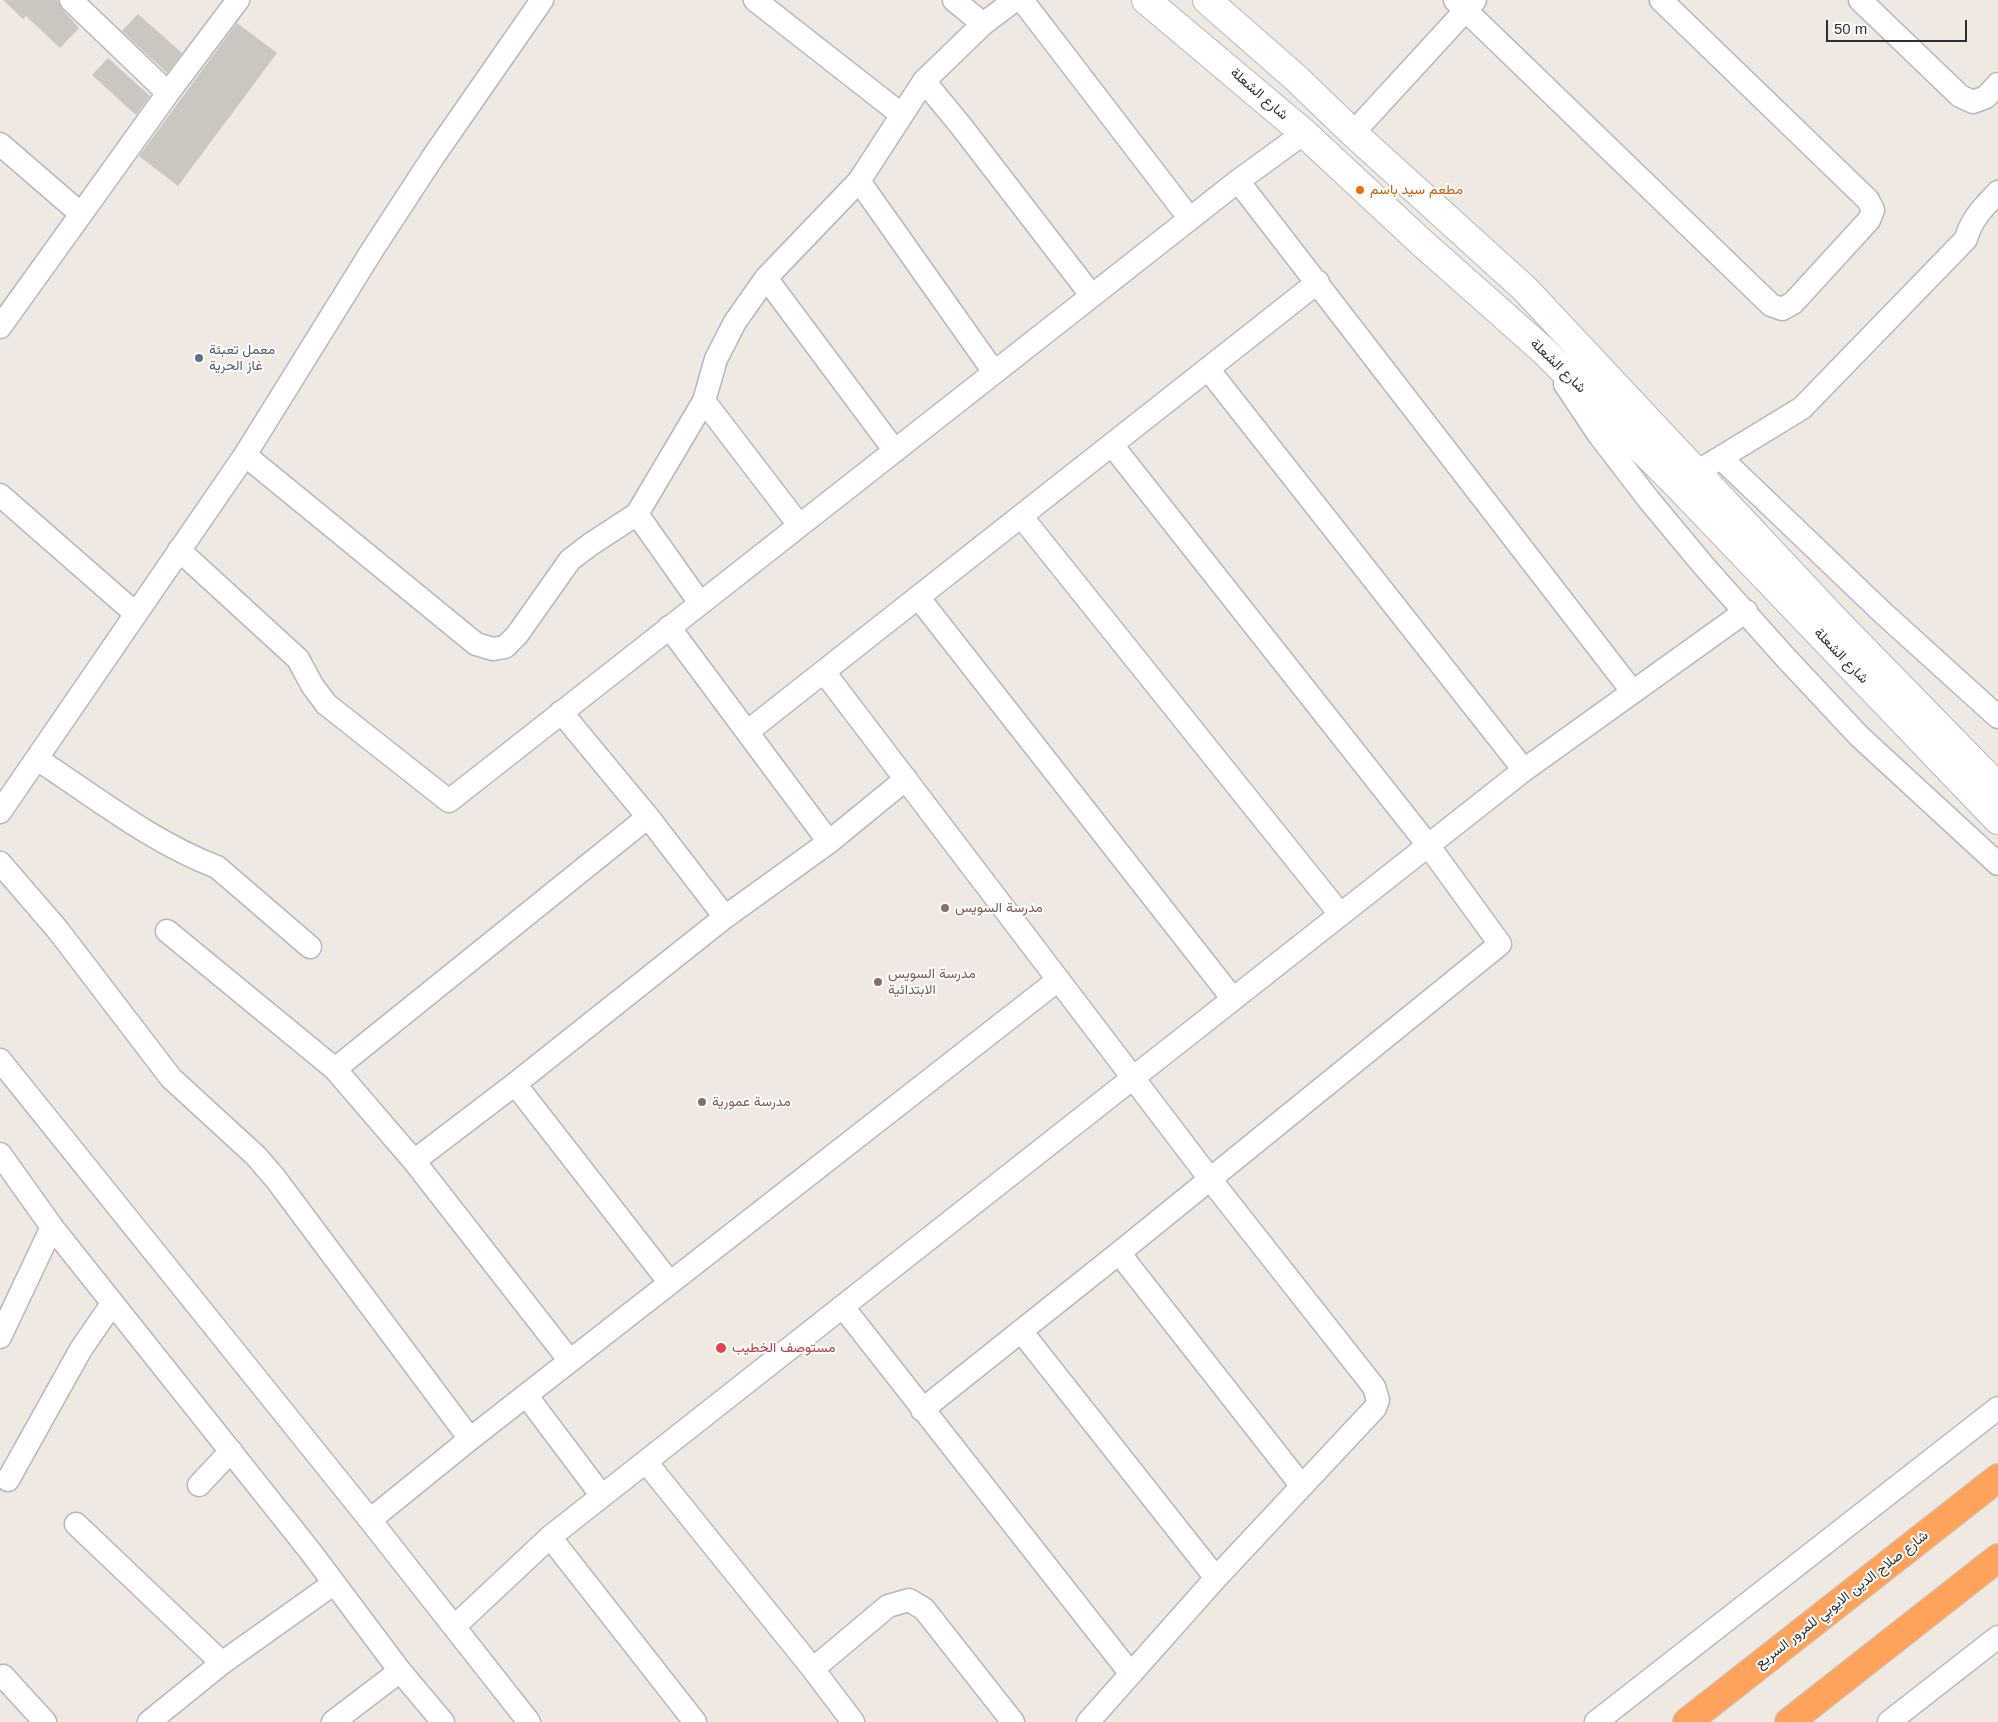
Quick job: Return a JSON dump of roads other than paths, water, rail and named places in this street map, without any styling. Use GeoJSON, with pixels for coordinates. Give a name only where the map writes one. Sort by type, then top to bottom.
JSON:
{"type":"FeatureCollection","features":[{"type":"Feature","properties":{"kind":"highway","name":"شارع صلاح الدين الايوبي للمرور السريع"},"geometry":{"type":"LineString","coordinates":[[1687,1722],[1998,1478]]}},
{"type":"Feature","properties":{"kind":"highway"},"geometry":{"type":"LineString","coordinates":[[1789,1722],[1998,1558]]}},
{"type":"Feature","properties":{"kind":"main road","name":"شارع الشعلة"},"geometry":{"type":"LineString","coordinates":[[1146,0],[1304,133],[1421,242],[1544,351],[1950,754]]}},
{"type":"Feature","properties":{"kind":"main road","name":"شارع الشعلة"},"geometry":{"type":"LineString","coordinates":[[1207,0],[1297,79],[1353,133],[1525,289],[1836,621],[1950,754]]}},
{"type":"Feature","properties":{"kind":"main road"},"geometry":{"type":"LineString","coordinates":[[1950,754],[1998,788]]}},
{"type":"Feature","properties":{"kind":"main road"},"geometry":{"type":"LineString","coordinates":[[1950,754],[1998,820]]}},
{"type":"Feature","properties":{"kind":"street"},"geometry":{"type":"LineString","coordinates":[[70,0],[168,93]]}},
{"type":"Feature","properties":{"kind":"street"},"geometry":{"type":"LineString","coordinates":[[0,327],[168,93],[238,0]]}},
{"type":"Feature","properties":{"kind":"street"},"geometry":{"type":"LineString","coordinates":[[0,812],[245,455],[422,174],[542,0]]}},
{"type":"Feature","properties":{"kind":"street"},"geometry":{"type":"LineString","coordinates":[[756,0],[902,115]]}},
{"type":"Feature","properties":{"kind":"street"},"geometry":{"type":"LineString","coordinates":[[954,0],[983,24]]}},
{"type":"Feature","properties":{"kind":"street"},"geometry":{"type":"LineString","coordinates":[[245,455],[476,644],[493,650],[505,647],[517,635],[570,560],[638,514],[704,400],[716,359],[735,322],[766,278],[859,181],[924,81],[983,24],[1014,0]]}},
{"type":"Feature","properties":{"kind":"street"},"geometry":{"type":"LineString","coordinates":[[1022,0],[1190,219]]}},
{"type":"Feature","properties":{"kind":"street"},"geometry":{"type":"LineString","coordinates":[[1353,133],[1465,3],[1770,304],[1782,309],[1793,303],[1869,220],[1873,210],[1868,200],[1661,0]]}},
{"type":"Feature","properties":{"kind":"street"},"geometry":{"type":"LineString","coordinates":[[1860,0],[1960,96],[1973,102],[1986,97],[1998,84]]}},
{"type":"Feature","properties":{"kind":"street"},"geometry":{"type":"LineString","coordinates":[[924,81],[1092,296]]}},
{"type":"Feature","properties":{"kind":"street"},"geometry":{"type":"LineString","coordinates":[[179,550],[298,660],[312,685],[326,704],[449,800],[1238,180],[1304,133]]}},
{"type":"Feature","properties":{"kind":"street"},"geometry":{"type":"LineString","coordinates":[[0,144],[81,214]]}},
{"type":"Feature","properties":{"kind":"street"},"geometry":{"type":"LineString","coordinates":[[1238,180],[1632,691]]}},
{"type":"Feature","properties":{"kind":"street"},"geometry":{"type":"LineString","coordinates":[[859,181],[994,372]]}},
{"type":"Feature","properties":{"kind":"street"},"geometry":{"type":"LineString","coordinates":[[1697,472],[1802,408],[1966,239],[1974,218],[1998,192]]}},
{"type":"Feature","properties":{"kind":"street"},"geometry":{"type":"LineString","coordinates":[[766,278],[895,451]]}},
{"type":"Feature","properties":{"kind":"street"},"geometry":{"type":"LineString","coordinates":[[747,732],[1318,282]]}},
{"type":"Feature","properties":{"kind":"street"},"geometry":{"type":"LineString","coordinates":[[1544,351],[1599,435],[1628,474],[1703,566],[1859,736],[1998,864]]}},
{"type":"Feature","properties":{"kind":"street"},"geometry":{"type":"LineString","coordinates":[[1208,369],[1524,770]]}},
{"type":"Feature","properties":{"kind":"street"},"geometry":{"type":"LineString","coordinates":[[704,400],[799,525]]}},
{"type":"Feature","properties":{"kind":"street"},"geometry":{"type":"LineString","coordinates":[[922,1410],[1119,1254],[1500,944],[1428,845],[1112,444]]}},
{"type":"Feature","properties":{"kind":"street"},"geometry":{"type":"LineString","coordinates":[[1721,458],[1883,613],[1998,717]]}},
{"type":"Feature","properties":{"kind":"street"},"geometry":{"type":"LineString","coordinates":[[0,495],[136,614]]}},
{"type":"Feature","properties":{"kind":"street"},"geometry":{"type":"LineString","coordinates":[[638,514],[700,603]]}},
{"type":"Feature","properties":{"kind":"street"},"geometry":{"type":"LineString","coordinates":[[1022,516],[1340,914]]}},
{"type":"Feature","properties":{"kind":"street"},"geometry":{"type":"LineString","coordinates":[[918,597],[1233,999]]}},
{"type":"Feature","properties":{"kind":"street"},"geometry":{"type":"LineString","coordinates":[[455,1626],[550,1538],[602,1496],[1340,914],[1524,770],[1746,611]]}},
{"type":"Feature","properties":{"kind":"street"},"geometry":{"type":"LineString","coordinates":[[669,628],[829,842]]}},
{"type":"Feature","properties":{"kind":"street"},"geometry":{"type":"LineString","coordinates":[[824,672],[1210,1179],[1374,1387],[1378,1400],[1375,1408],[1301,1485],[1088,1722]]}},
{"type":"Feature","properties":{"kind":"street"},"geometry":{"type":"LineString","coordinates":[[561,712],[648,817],[725,917]]}},
{"type":"Feature","properties":{"kind":"street"},"geometry":{"type":"LineString","coordinates":[[37,759],[148,832],[200,861],[217,867],[310,947]]}},
{"type":"Feature","properties":{"kind":"street"},"geometry":{"type":"LineString","coordinates":[[414,1161],[515,1084],[725,917],[829,842],[906,779]]}},
{"type":"Feature","properties":{"kind":"street"},"geometry":{"type":"LineString","coordinates":[[335,1069],[648,817]]}},
{"type":"Feature","properties":{"kind":"street"},"geometry":{"type":"LineString","coordinates":[[0,863],[57,929],[171,1078],[256,1156],[275,1178],[470,1439]]}},
{"type":"Feature","properties":{"kind":"street"},"geometry":{"type":"LineString","coordinates":[[167,931],[335,1069],[414,1161],[570,1361]]}},
{"type":"Feature","properties":{"kind":"street"},"geometry":{"type":"LineString","coordinates":[[370,1520],[526,1395],[1058,980]]}},
{"type":"Feature","properties":{"kind":"street"},"geometry":{"type":"LineString","coordinates":[[0,1060],[455,1626],[529,1722]]}},
{"type":"Feature","properties":{"kind":"street"},"geometry":{"type":"LineString","coordinates":[[515,1084],[670,1283]]}},
{"type":"Feature","properties":{"kind":"street"},"geometry":{"type":"LineString","coordinates":[[1,1158],[112,1304],[310,1551],[400,1671],[443,1722]]}},
{"type":"Feature","properties":{"kind":"street"},"geometry":{"type":"LineString","coordinates":[[0,1336],[52,1227]]}},
{"type":"Feature","properties":{"kind":"street"},"geometry":{"type":"LineString","coordinates":[[1119,1254],[1301,1485]]}},
{"type":"Feature","properties":{"kind":"street"},"geometry":{"type":"LineString","coordinates":[[8,1480],[81,1349],[112,1304]]}},
{"type":"Feature","properties":{"kind":"street"},"geometry":{"type":"LineString","coordinates":[[843,1307],[1131,1674]]}},
{"type":"Feature","properties":{"kind":"street"},"geometry":{"type":"LineString","coordinates":[[1021,1331],[1216,1578]]}},
{"type":"Feature","properties":{"kind":"street"},"geometry":{"type":"LineString","coordinates":[[526,1395],[602,1496]]}},
{"type":"Feature","properties":{"kind":"street"},"geometry":{"type":"LineString","coordinates":[[1596,1722],[1998,1408]]}},
{"type":"Feature","properties":{"kind":"street"},"geometry":{"type":"LineString","coordinates":[[199,1485],[231,1451]]}},
{"type":"Feature","properties":{"kind":"street"},"geometry":{"type":"LineString","coordinates":[[646,1462],[814,1669],[853,1722]]}},
{"type":"Feature","properties":{"kind":"street"},"geometry":{"type":"LineString","coordinates":[[76,1524],[222,1664]]}},
{"type":"Feature","properties":{"kind":"street"},"geometry":{"type":"LineString","coordinates":[[550,1538],[695,1722]]}},
{"type":"Feature","properties":{"kind":"street"},"geometry":{"type":"LineString","coordinates":[[149,1722],[222,1664],[333,1584]]}},
{"type":"Feature","properties":{"kind":"street"},"geometry":{"type":"LineString","coordinates":[[814,1669],[888,1606],[908,1600],[924,1609],[1014,1722]]}},
{"type":"Feature","properties":{"kind":"street"},"geometry":{"type":"LineString","coordinates":[[1889,1722],[1998,1637]]}},
{"type":"Feature","properties":{"kind":"street"},"geometry":{"type":"LineString","coordinates":[[333,1722],[400,1671]]}},
{"type":"Feature","properties":{"kind":"street"},"geometry":{"type":"LineString","coordinates":[[3,1676],[44,1722]]}},
{"type":"Feature","properties":{"kind":"place","name":"مطعم سيد باسم"},"geometry":{"type":"Point","coordinates":[1360,190]}},
{"type":"Feature","properties":{"kind":"place","name":"معمل تعبئة غاز الحرية"},"geometry":{"type":"Point","coordinates":[199,358]}},
{"type":"Feature","properties":{"kind":"place","name":"مدرسة السويس"},"geometry":{"type":"Point","coordinates":[945,908]}},
{"type":"Feature","properties":{"kind":"place","name":"مدرسة السويس الابتدائية"},"geometry":{"type":"Point","coordinates":[878,982]}},
{"type":"Feature","properties":{"kind":"place","name":"مدرسة عمورية"},"geometry":{"type":"Point","coordinates":[702,1102]}},
{"type":"Feature","properties":{"kind":"place","name":"مستوصف الخطيب"},"geometry":{"type":"Point","coordinates":[721,1348]}}]}
